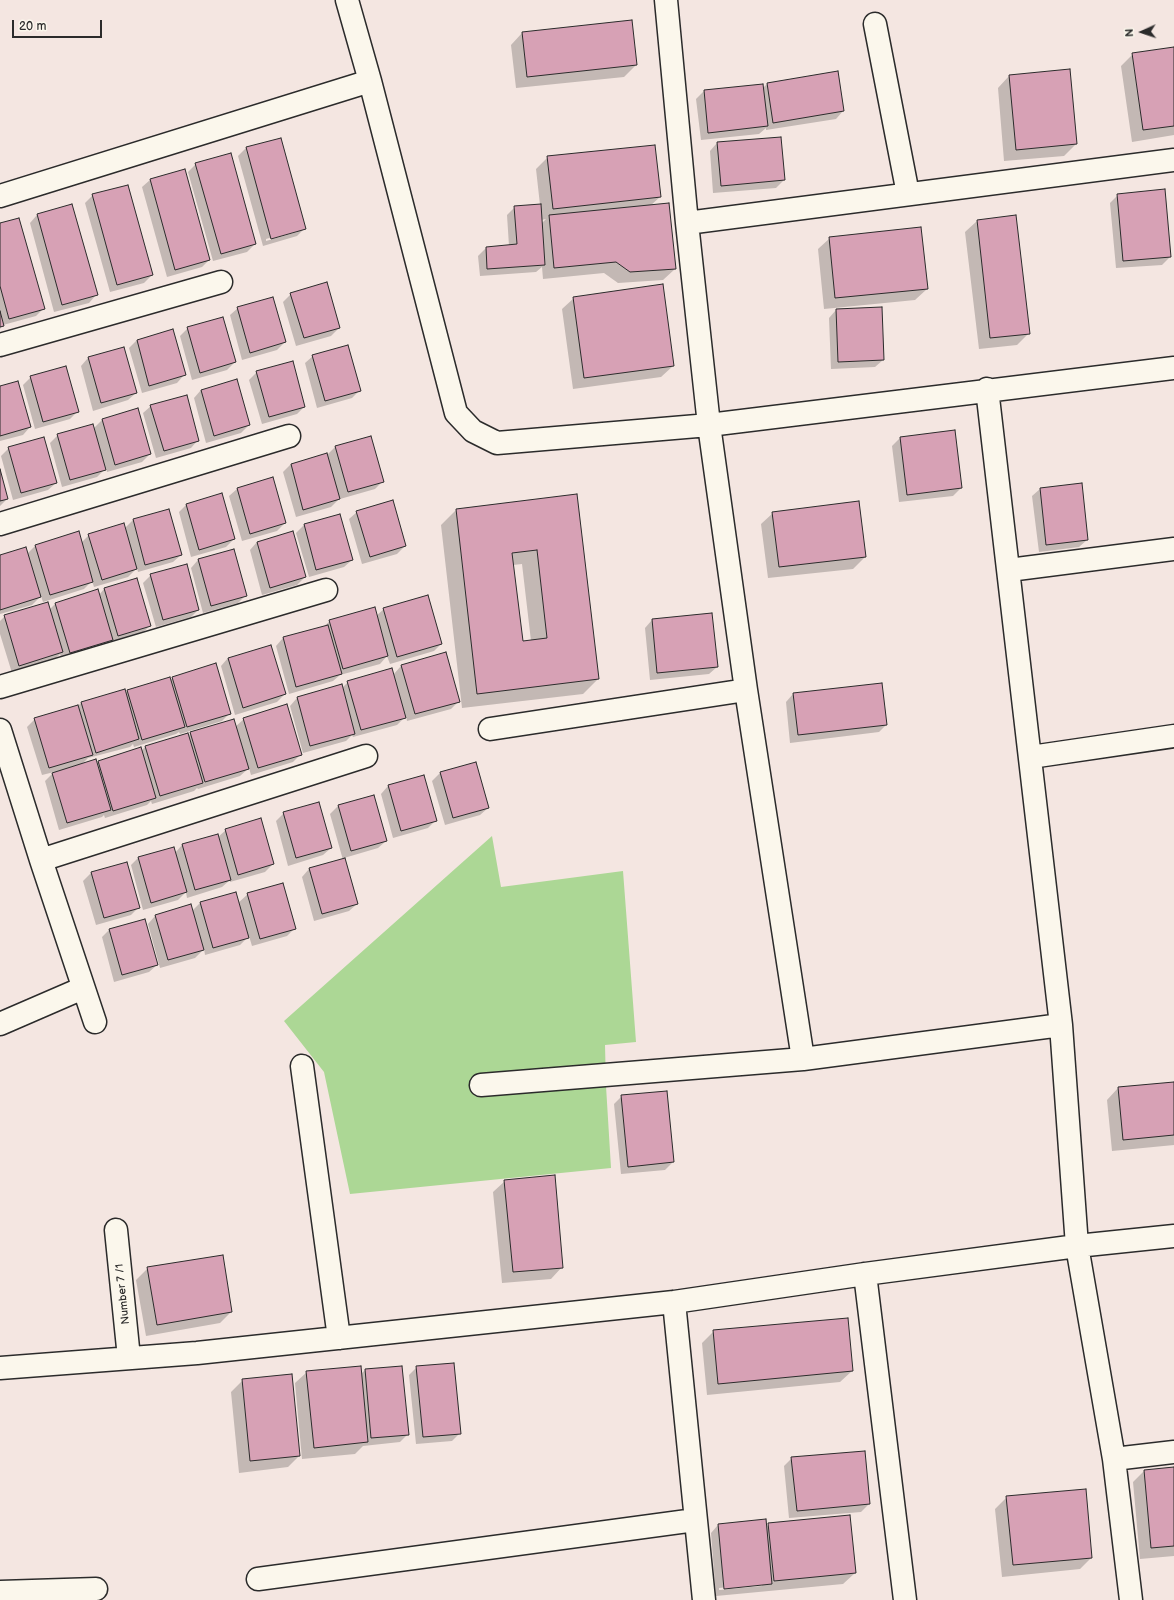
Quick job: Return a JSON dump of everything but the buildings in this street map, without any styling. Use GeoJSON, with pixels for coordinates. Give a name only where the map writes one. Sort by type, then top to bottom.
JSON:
{"type":"FeatureCollection","features":[{"type":"Feature","properties":{"kind":"street"},"geometry":{"type":"LineString","coordinates":[[347,0],[370,81],[456,413],[473,431],[497,443],[709,425],[987,389],[1174,368]]}},
{"type":"Feature","properties":{"kind":"street"},"geometry":{"type":"LineString","coordinates":[[666,0],[687,223],[709,425],[746,690],[803,1059]]}},
{"type":"Feature","properties":{"kind":"street"},"geometry":{"type":"LineString","coordinates":[[874,24],[908,194]]}},
{"type":"Feature","properties":{"kind":"street"},"geometry":{"type":"LineString","coordinates":[[0,196],[370,81]]}},
{"type":"Feature","properties":{"kind":"street"},"geometry":{"type":"LineString","coordinates":[[687,223],[1174,160]]}},
{"type":"Feature","properties":{"kind":"street"},"geometry":{"type":"LineString","coordinates":[[0,345],[221,282]]}},
{"type":"Feature","properties":{"kind":"street"},"geometry":{"type":"LineString","coordinates":[[987,389],[1061,1025],[1078,1246],[1114,1459],[1131,1600]]}},
{"type":"Feature","properties":{"kind":"street"},"geometry":{"type":"LineString","coordinates":[[0,524],[289,436]]}},
{"type":"Feature","properties":{"kind":"street"},"geometry":{"type":"LineString","coordinates":[[1009,570],[1174,549]]}},
{"type":"Feature","properties":{"kind":"street"},"geometry":{"type":"LineString","coordinates":[[0,687],[326,590]]}},
{"type":"Feature","properties":{"kind":"street"},"geometry":{"type":"LineString","coordinates":[[490,729],[746,690]]}},
{"type":"Feature","properties":{"kind":"street"},"geometry":{"type":"LineString","coordinates":[[0,730],[41,860],[95,1022]]}},
{"type":"Feature","properties":{"kind":"street"},"geometry":{"type":"LineString","coordinates":[[1031,758],[1174,736]]}},
{"type":"Feature","properties":{"kind":"street"},"geometry":{"type":"LineString","coordinates":[[41,860],[366,756]]}},
{"type":"Feature","properties":{"kind":"street"},"geometry":{"type":"LineString","coordinates":[[0,1024],[83,988]]}},
{"type":"Feature","properties":{"kind":"street"},"geometry":{"type":"LineString","coordinates":[[481,1085],[803,1059],[1061,1025]]}},
{"type":"Feature","properties":{"kind":"street"},"geometry":{"type":"LineString","coordinates":[[302,1066],[339,1338]]}},
{"type":"Feature","properties":{"kind":"street","name":"Number 7 /1"},"geometry":{"type":"LineString","coordinates":[[116,1230],[129,1358]]}},
{"type":"Feature","properties":{"kind":"street"},"geometry":{"type":"LineString","coordinates":[[0,1368],[197,1353],[674,1302],[865,1274],[1078,1246],[1174,1236]]}},
{"type":"Feature","properties":{"kind":"street"},"geometry":{"type":"LineString","coordinates":[[865,1274],[905,1600]]}},
{"type":"Feature","properties":{"kind":"street"},"geometry":{"type":"LineString","coordinates":[[674,1302],[704,1600]]}},
{"type":"Feature","properties":{"kind":"street"},"geometry":{"type":"LineString","coordinates":[[1114,1459],[1174,1452]]}},
{"type":"Feature","properties":{"kind":"street"},"geometry":{"type":"LineString","coordinates":[[258,1579],[695,1520]]}},
{"type":"Feature","properties":{"kind":"street"},"geometry":{"type":"LineString","coordinates":[[0,1592],[96,1589]]}},
{"type":"Feature","properties":{"kind":"green space"},"geometry":{"type":"Polygon","coordinates":[[[492,836],[501,887],[623,871],[636,1042],[605,1045],[611,1168],[350,1194],[324,1072],[284,1021],[492,836]]]}}]}
